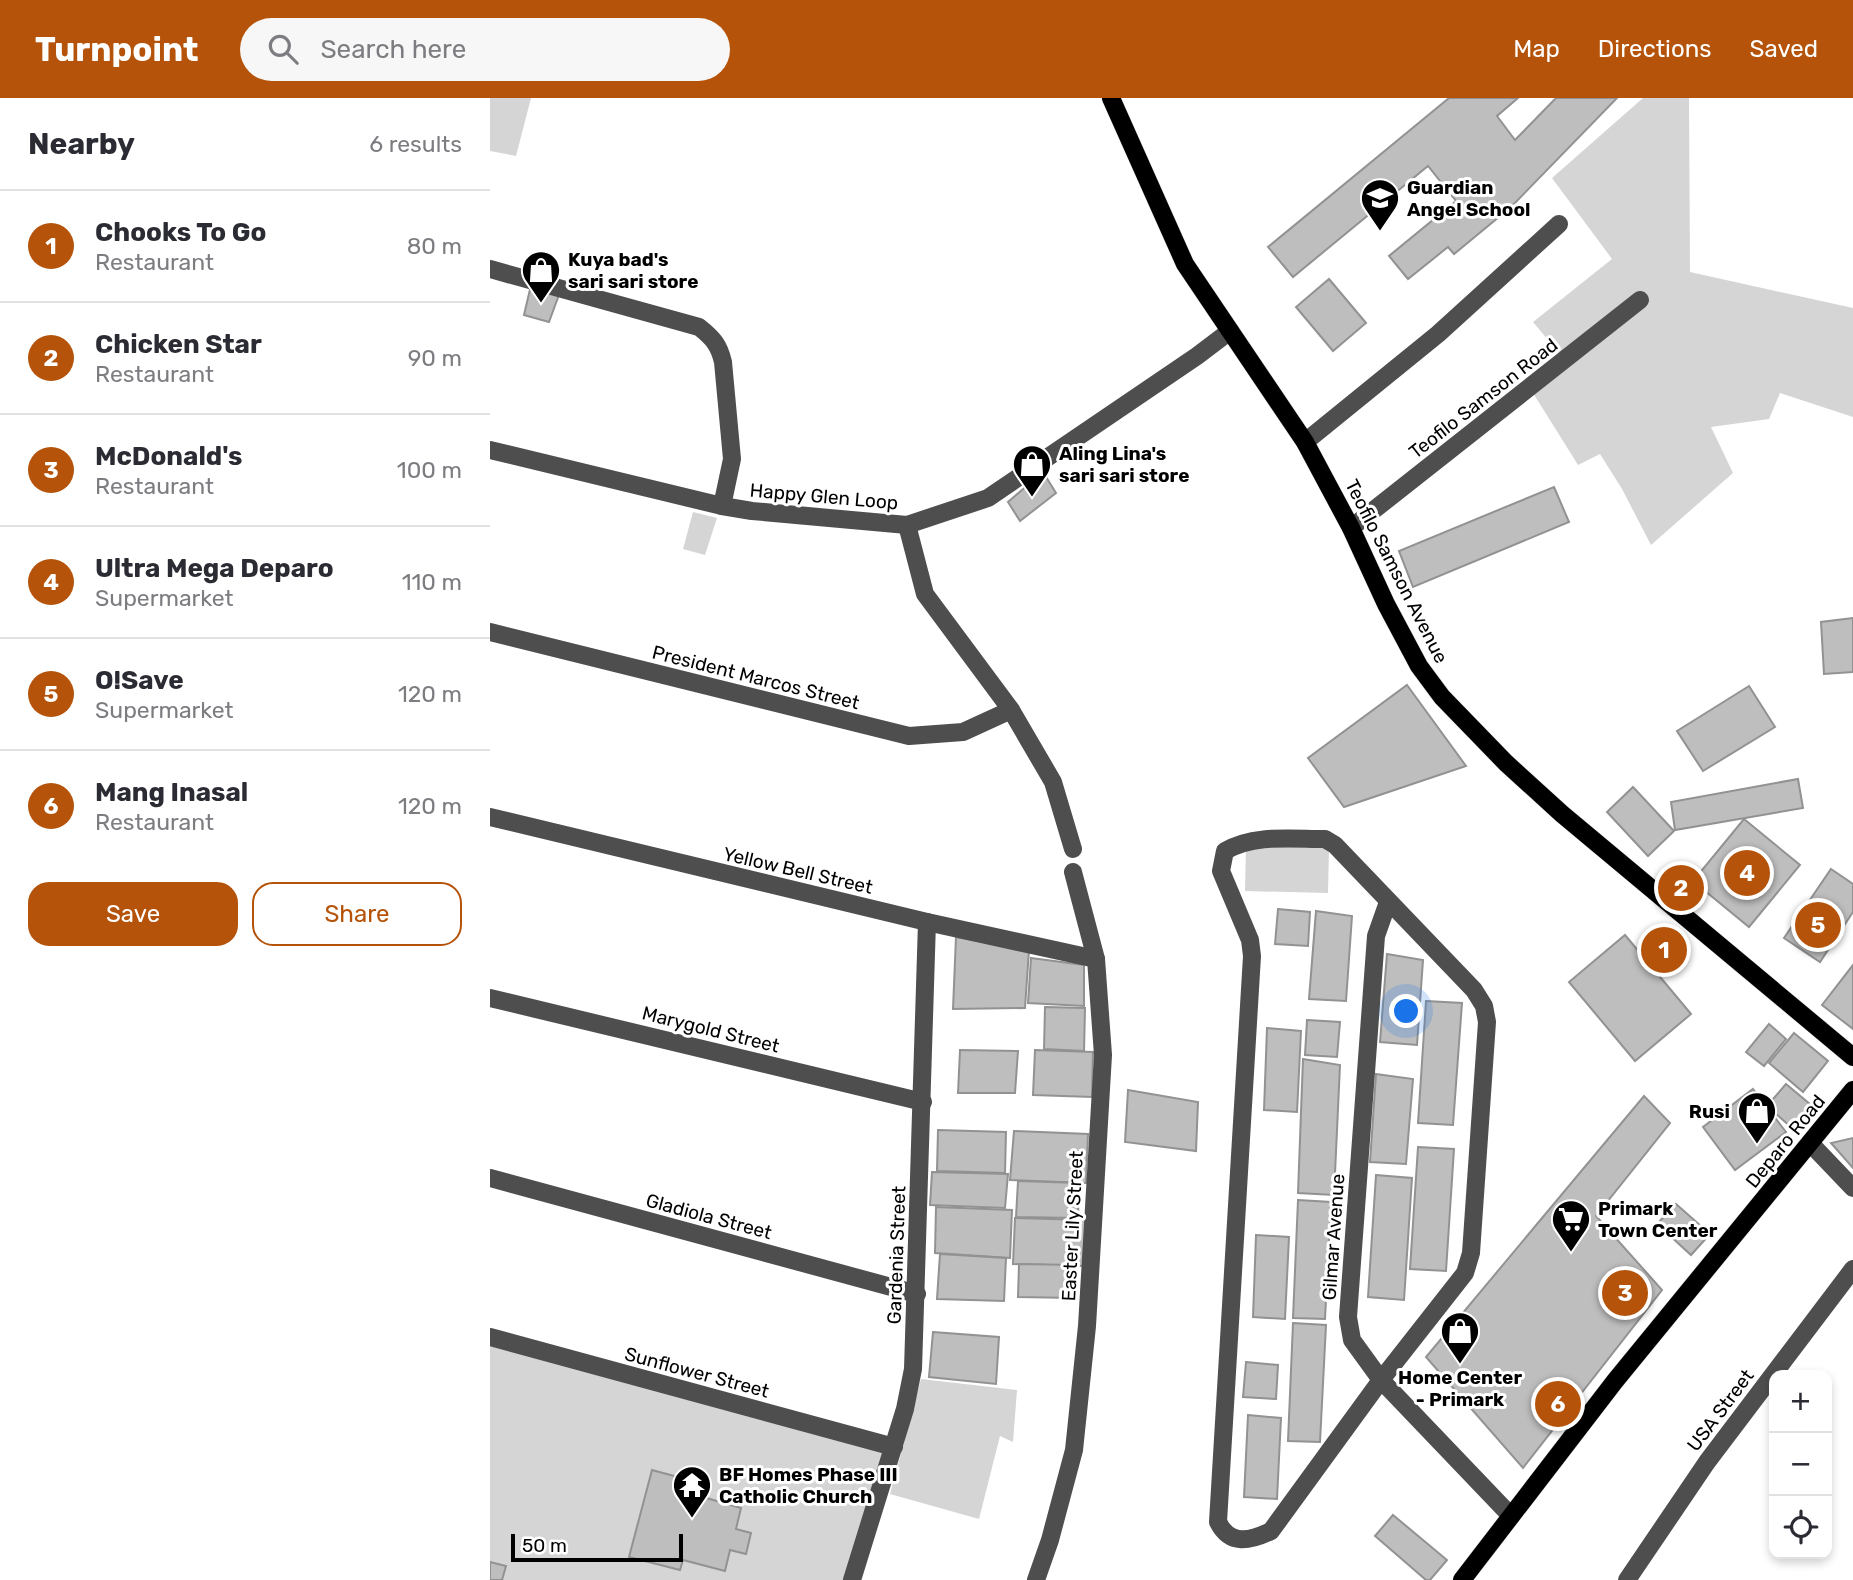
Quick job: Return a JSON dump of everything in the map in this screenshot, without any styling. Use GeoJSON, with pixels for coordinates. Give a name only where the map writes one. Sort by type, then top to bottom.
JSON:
{"type":"FeatureCollection","features":[{"type":"Feature","properties":{"kind":"main road","name":"Teofilo Samson Avenue"},"geometry":{"type":"LineString","coordinates":[[1111,98],[1185,264],[1305,442],[1419,666],[1442,697],[1470,728],[1562,814],[1853,1057]]}},
{"type":"Feature","properties":{"kind":"main road","name":"Deparo Road"},"geometry":{"type":"LineString","coordinates":[[1462,1580],[1615,1381],[1853,1090]]}},
{"type":"Feature","properties":{"kind":"street"},"geometry":{"type":"LineString","coordinates":[[1305,442],[1438,334],[1559,224]]}},
{"type":"Feature","properties":{"kind":"street"},"geometry":{"type":"LineString","coordinates":[[490,269],[699,327],[712,337],[719,347],[723,362],[732,459],[722,506]]}},
{"type":"Feature","properties":{"kind":"street","name":"Teofilo Samson Road"},"geometry":{"type":"LineString","coordinates":[[1351,528],[1640,300]]}},
{"type":"Feature","properties":{"kind":"street","name":"Happy Glen Loop"},"geometry":{"type":"LineString","coordinates":[[490,450],[752,512],[907,524],[988,498],[1230,331]]}},
{"type":"Feature","properties":{"kind":"street"},"geometry":{"type":"LineString","coordinates":[[907,524],[925,594],[1011,710],[1053,782],[1073,849]]}},
{"type":"Feature","properties":{"kind":"street","name":"President Marcos Street"},"geometry":{"type":"LineString","coordinates":[[490,632],[909,736],[963,732],[1011,710]]}},
{"type":"Feature","properties":{"kind":"street","name":"Yellow Bell Street"},"geometry":{"type":"LineString","coordinates":[[490,817],[927,922],[1096,959]]}},
{"type":"Feature","properties":{"kind":"street"},"geometry":{"type":"LineString","coordinates":[[1325,839],[1335,845],[1474,990],[1484,1006],[1487,1022],[1471,1253],[1465,1273],[1381,1380],[1271,1531],[1255,1539],[1233,1538],[1223,1533],[1218,1522],[1252,956],[1250,940],[1221,871],[1225,851],[1251,840],[1325,839]]}},
{"type":"Feature","properties":{"kind":"street","name":"Easter Lily Street"},"geometry":{"type":"LineString","coordinates":[[1036,1580],[1050,1540],[1074,1450],[1087,1326],[1103,1055],[1096,959],[1073,872]]}},
{"type":"Feature","properties":{"kind":"street","name":"Gilmar Avenue"},"geometry":{"type":"LineString","coordinates":[[1388,902],[1376,936],[1348,1317],[1352,1340],[1381,1380],[1511,1516]]}},
{"type":"Feature","properties":{"kind":"street","name":"Gardenia Street"},"geometry":{"type":"LineString","coordinates":[[852,1580],[894,1447],[913,1369],[927,922]]}},
{"type":"Feature","properties":{"kind":"street","name":"Marygold Street"},"geometry":{"type":"LineString","coordinates":[[490,998],[923,1102]]}},
{"type":"Feature","properties":{"kind":"street"},"geometry":{"type":"LineString","coordinates":[[1810,1143],[1853,1188]]}},
{"type":"Feature","properties":{"kind":"street","name":"Gladiola Street"},"geometry":{"type":"LineString","coordinates":[[490,1178],[916,1294]]}},
{"type":"Feature","properties":{"kind":"street","name":"USA Street"},"geometry":{"type":"LineString","coordinates":[[1627,1580],[1707,1462],[1853,1269]]}},
{"type":"Feature","properties":{"kind":"street","name":"Sunflower Street"},"geometry":{"type":"LineString","coordinates":[[490,1337],[894,1447]]}},
{"type":"Feature","properties":{"kind":"shaded area"},"geometry":{"type":"Polygon","coordinates":[[[490,98],[531,98],[516,156],[490,151],[490,98]]]}},
{"type":"Feature","properties":{"kind":"shaded area"},"geometry":{"type":"Polygon","coordinates":[[[1643,98],[1689,98],[1690,272],[1853,308],[1853,417],[1780,393],[1769,419],[1711,427],[1733,473],[1651,545],[1600,454],[1578,465],[1533,393],[1569,365],[1533,322],[1612,259],[1552,178],[1643,98]]]}},
{"type":"Feature","properties":{"kind":"shaded area"},"geometry":{"type":"Polygon","coordinates":[[[693,512],[717,518],[705,555],[683,549],[693,512]]]}},
{"type":"Feature","properties":{"kind":"shaded area"},"geometry":{"type":"Polygon","coordinates":[[[1246,846],[1329,848],[1328,893],[1245,891],[1246,846]]]}},
{"type":"Feature","properties":{"kind":"shaded area"},"geometry":{"type":"Polygon","coordinates":[[[490,1343],[886,1450],[844,1580],[490,1580],[490,1343]]]}},
{"type":"Feature","properties":{"kind":"shaded area"},"geometry":{"type":"Polygon","coordinates":[[[921,1379],[1017,1390],[1013,1442],[1000,1436],[979,1519],[890,1494],[921,1379]]]}},
{"type":"Feature","properties":{"kind":"building"},"geometry":{"type":"Polygon","coordinates":[[[1449,98],[1518,98],[1497,116],[1515,140],[1556,98],[1617,98],[1511,207],[1454,254],[1448,247],[1408,279],[1389,256],[1456,201],[1428,166],[1293,277],[1268,247],[1449,98]]]}},
{"type":"Feature","properties":{"kind":"building"},"geometry":{"type":"Polygon","coordinates":[[[1329,279],[1366,323],[1333,351],[1296,307],[1329,279]]]}},
{"type":"Feature","properties":{"kind":"building","name":"Kuya bad's sari sari store"},"geometry":{"type":"Polygon","coordinates":[[[531,285],[560,292],[549,322],[524,315],[531,285]]]}},
{"type":"Feature","properties":{"kind":"building","name":"Aling Lina's sari sari store"},"geometry":{"type":"Polygon","coordinates":[[[1043,472],[1056,493],[1020,521],[1008,502],[1043,472]]]}},
{"type":"Feature","properties":{"kind":"building"},"geometry":{"type":"Polygon","coordinates":[[[1554,487],[1569,522],[1413,587],[1399,551],[1554,487]]]}},
{"type":"Feature","properties":{"kind":"building"},"geometry":{"type":"Polygon","coordinates":[[[1853,618],[1853,672],[1824,674],[1821,622],[1853,618]]]}},
{"type":"Feature","properties":{"kind":"building"},"geometry":{"type":"Polygon","coordinates":[[[1407,685],[1466,766],[1344,807],[1308,758],[1407,685]]]}},
{"type":"Feature","properties":{"kind":"building"},"geometry":{"type":"Polygon","coordinates":[[[1749,686],[1775,727],[1703,771],[1677,731],[1749,686]]]}},
{"type":"Feature","properties":{"kind":"building"},"geometry":{"type":"Polygon","coordinates":[[[1798,779],[1803,808],[1675,830],[1671,802],[1798,779]]]}},
{"type":"Feature","properties":{"kind":"building"},"geometry":{"type":"Polygon","coordinates":[[[1633,787],[1674,831],[1648,856],[1607,812],[1633,787]]]}},
{"type":"Feature","properties":{"kind":"building"},"geometry":{"type":"Polygon","coordinates":[[[1744,819],[1800,865],[1749,927],[1693,881],[1744,819]]]}},
{"type":"Feature","properties":{"kind":"building"},"geometry":{"type":"Polygon","coordinates":[[[1831,869],[1853,884],[1853,912],[1820,962],[1784,938],[1831,869]]]}},
{"type":"Feature","properties":{"kind":"building"},"geometry":{"type":"Polygon","coordinates":[[[1278,909],[1310,912],[1308,946],[1275,944],[1278,909]]]}},
{"type":"Feature","properties":{"kind":"building"},"geometry":{"type":"Polygon","coordinates":[[[1316,911],[1352,916],[1346,1001],[1309,999],[1316,911]]]}},
{"type":"Feature","properties":{"kind":"building"},"geometry":{"type":"Polygon","coordinates":[[[1625,935],[1691,1014],[1635,1061],[1569,982],[1625,935]]]}},
{"type":"Feature","properties":{"kind":"building"},"geometry":{"type":"Polygon","coordinates":[[[956,937],[1029,950],[1025,1008],[953,1009],[956,937]]]}},
{"type":"Feature","properties":{"kind":"building"},"geometry":{"type":"Polygon","coordinates":[[[1387,954],[1423,960],[1417,1045],[1380,1042],[1387,954]]]}},
{"type":"Feature","properties":{"kind":"building"},"geometry":{"type":"Polygon","coordinates":[[[1031,958],[1084,965],[1084,1006],[1028,1003],[1031,958]]]}},
{"type":"Feature","properties":{"kind":"building"},"geometry":{"type":"Polygon","coordinates":[[[1853,965],[1853,1029],[1822,1005],[1853,965]]]}},
{"type":"Feature","properties":{"kind":"building"},"geometry":{"type":"Polygon","coordinates":[[[1426,1001],[1462,1003],[1453,1125],[1418,1123],[1426,1001]]]}},
{"type":"Feature","properties":{"kind":"building"},"geometry":{"type":"Polygon","coordinates":[[[1045,1007],[1085,1008],[1084,1051],[1044,1049],[1045,1007]]]}},
{"type":"Feature","properties":{"kind":"building"},"geometry":{"type":"Polygon","coordinates":[[[1307,1020],[1340,1022],[1337,1057],[1305,1055],[1307,1020]]]}},
{"type":"Feature","properties":{"kind":"building"},"geometry":{"type":"Polygon","coordinates":[[[1769,1024],[1786,1039],[1764,1066],[1746,1052],[1769,1024]]]}},
{"type":"Feature","properties":{"kind":"building"},"geometry":{"type":"Polygon","coordinates":[[[1267,1028],[1301,1031],[1297,1112],[1264,1110],[1267,1028]]]}},
{"type":"Feature","properties":{"kind":"building"},"geometry":{"type":"Polygon","coordinates":[[[1794,1033],[1828,1061],[1803,1092],[1769,1063],[1794,1033]]]}},
{"type":"Feature","properties":{"kind":"building"},"geometry":{"type":"Polygon","coordinates":[[[960,1050],[1018,1051],[1015,1093],[958,1093],[960,1050]]]}},
{"type":"Feature","properties":{"kind":"building"},"geometry":{"type":"Polygon","coordinates":[[[1035,1050],[1093,1052],[1092,1097],[1033,1095],[1035,1050]]]}},
{"type":"Feature","properties":{"kind":"building"},"geometry":{"type":"Polygon","coordinates":[[[1303,1059],[1340,1065],[1334,1195],[1298,1193],[1303,1059]]]}},
{"type":"Feature","properties":{"kind":"building"},"geometry":{"type":"Polygon","coordinates":[[[1376,1074],[1413,1079],[1406,1164],[1370,1162],[1376,1074]]]}},
{"type":"Feature","properties":{"kind":"building"},"geometry":{"type":"Polygon","coordinates":[[[1786,1084],[1811,1105],[1792,1128],[1767,1106],[1786,1084]]]}},
{"type":"Feature","properties":{"kind":"building"},"geometry":{"type":"Polygon","coordinates":[[[1753,1089],[1786,1132],[1735,1170],[1703,1127],[1753,1089]]]}},
{"type":"Feature","properties":{"kind":"building"},"geometry":{"type":"Polygon","coordinates":[[[1128,1090],[1198,1102],[1196,1151],[1125,1142],[1128,1090]]]}},
{"type":"Feature","properties":{"kind":"building","name":"Primark Town Center"},"geometry":{"type":"Polygon","coordinates":[[[1644,1096],[1670,1123],[1596,1216],[1662,1290],[1523,1468],[1426,1357],[1644,1096]]]}},
{"type":"Feature","properties":{"kind":"building"},"geometry":{"type":"Polygon","coordinates":[[[938,1130],[1006,1132],[1005,1173],[937,1171],[938,1130]]]}},
{"type":"Feature","properties":{"kind":"building"},"geometry":{"type":"Polygon","coordinates":[[[1014,1131],[1088,1134],[1086,1183],[1010,1180],[1014,1131]]]}},
{"type":"Feature","properties":{"kind":"building"},"geometry":{"type":"Polygon","coordinates":[[[1853,1138],[1853,1168],[1831,1143],[1853,1138]]]}},
{"type":"Feature","properties":{"kind":"building"},"geometry":{"type":"Polygon","coordinates":[[[1418,1147],[1454,1149],[1446,1271],[1410,1269],[1418,1147]]]}},
{"type":"Feature","properties":{"kind":"building"},"geometry":{"type":"Polygon","coordinates":[[[932,1172],[1008,1174],[1005,1208],[930,1205],[932,1172]]]}},
{"type":"Feature","properties":{"kind":"building"},"geometry":{"type":"Polygon","coordinates":[[[1376,1175],[1412,1178],[1404,1300],[1368,1297],[1376,1175]]]}},
{"type":"Feature","properties":{"kind":"building"},"geometry":{"type":"Polygon","coordinates":[[[1018,1181],[1079,1183],[1078,1218],[1016,1217],[1018,1181]]]}},
{"type":"Feature","properties":{"kind":"building"},"geometry":{"type":"Polygon","coordinates":[[[1298,1200],[1331,1202],[1325,1319],[1293,1318],[1298,1200]]]}},
{"type":"Feature","properties":{"kind":"building"},"geometry":{"type":"Polygon","coordinates":[[[1676,1204],[1710,1234],[1691,1255],[1657,1224],[1676,1204]]]}},
{"type":"Feature","properties":{"kind":"building"},"geometry":{"type":"Polygon","coordinates":[[[936,1207],[1012,1210],[1010,1258],[935,1253],[936,1207]]]}},
{"type":"Feature","properties":{"kind":"building"},"geometry":{"type":"Polygon","coordinates":[[[1015,1218],[1086,1220],[1083,1266],[1013,1264],[1015,1218]]]}},
{"type":"Feature","properties":{"kind":"building"},"geometry":{"type":"Polygon","coordinates":[[[1256,1235],[1289,1237],[1285,1319],[1253,1317],[1256,1235]]]}},
{"type":"Feature","properties":{"kind":"building"},"geometry":{"type":"Polygon","coordinates":[[[940,1254],[1006,1258],[1004,1301],[937,1299],[940,1254]]]}},
{"type":"Feature","properties":{"kind":"building"},"geometry":{"type":"Polygon","coordinates":[[[1019,1264],[1075,1265],[1074,1298],[1018,1297],[1019,1264]]]}},
{"type":"Feature","properties":{"kind":"building"},"geometry":{"type":"Polygon","coordinates":[[[1293,1323],[1326,1325],[1320,1442],[1288,1441],[1293,1323]]]}},
{"type":"Feature","properties":{"kind":"building"},"geometry":{"type":"Polygon","coordinates":[[[933,1332],[999,1337],[996,1384],[929,1377],[933,1332]]]}},
{"type":"Feature","properties":{"kind":"building"},"geometry":{"type":"Polygon","coordinates":[[[1246,1362],[1278,1365],[1276,1399],[1243,1397],[1246,1362]]]}},
{"type":"Feature","properties":{"kind":"building"},"geometry":{"type":"Polygon","coordinates":[[[1248,1415],[1281,1418],[1277,1499],[1244,1497],[1248,1415]]]}},
{"type":"Feature","properties":{"kind":"building"},"geometry":{"type":"Polygon","coordinates":[[[652,1470],[700,1483],[696,1495],[741,1508],[736,1529],[751,1533],[746,1554],[730,1550],[725,1571],[683,1560],[680,1570],[629,1557],[652,1470]]]}},
{"type":"Feature","properties":{"kind":"building"},"geometry":{"type":"Polygon","coordinates":[[[1393,1515],[1447,1560],[1430,1580],[1426,1580],[1375,1536],[1393,1515]]]}},
{"type":"Feature","properties":{"kind":"building"},"geometry":{"type":"Polygon","coordinates":[[[490,1562],[506,1566],[502,1580],[490,1580],[490,1562]]]}},
{"type":"Feature","properties":{"kind":"place","name":"Guardian Angel School"},"geometry":{"type":"Point","coordinates":[1380,232]}},
{"type":"Feature","properties":{"kind":"place","name":"Kuya bad's sari sari store"},"geometry":{"type":"Point","coordinates":[541,304]}},
{"type":"Feature","properties":{"kind":"place","name":"Aling Lina's sari sari store"},"geometry":{"type":"Point","coordinates":[1032,498]}},
{"type":"Feature","properties":{"kind":"place","name":"Ultra Mega Deparo"},"geometry":{"type":"Point","coordinates":[1747,873]}},
{"type":"Feature","properties":{"kind":"place","name":"Chicken Star"},"geometry":{"type":"Point","coordinates":[1681,888]}},
{"type":"Feature","properties":{"kind":"place","name":"O!Save"},"geometry":{"type":"Point","coordinates":[1818,925]}},
{"type":"Feature","properties":{"kind":"place","name":"Chooks To Go"},"geometry":{"type":"Point","coordinates":[1664,950]}},
{"type":"Feature","properties":{"kind":"place","name":"Rusi"},"geometry":{"type":"Point","coordinates":[1757,1145]}},
{"type":"Feature","properties":{"kind":"place","name":"Primark Town Center"},"geometry":{"type":"Point","coordinates":[1571,1253]}},
{"type":"Feature","properties":{"kind":"place","name":"McDonald's"},"geometry":{"type":"Point","coordinates":[1625,1293]}},
{"type":"Feature","properties":{"kind":"place","name":"Home Center - Primark"},"geometry":{"type":"Point","coordinates":[1460,1365]}},
{"type":"Feature","properties":{"kind":"place","name":"Mang Inasal"},"geometry":{"type":"Point","coordinates":[1558,1404]}},
{"type":"Feature","properties":{"kind":"place","name":"BF Homes Phase III Catholic Church"},"geometry":{"type":"Point","coordinates":[692,1519]}}]}
